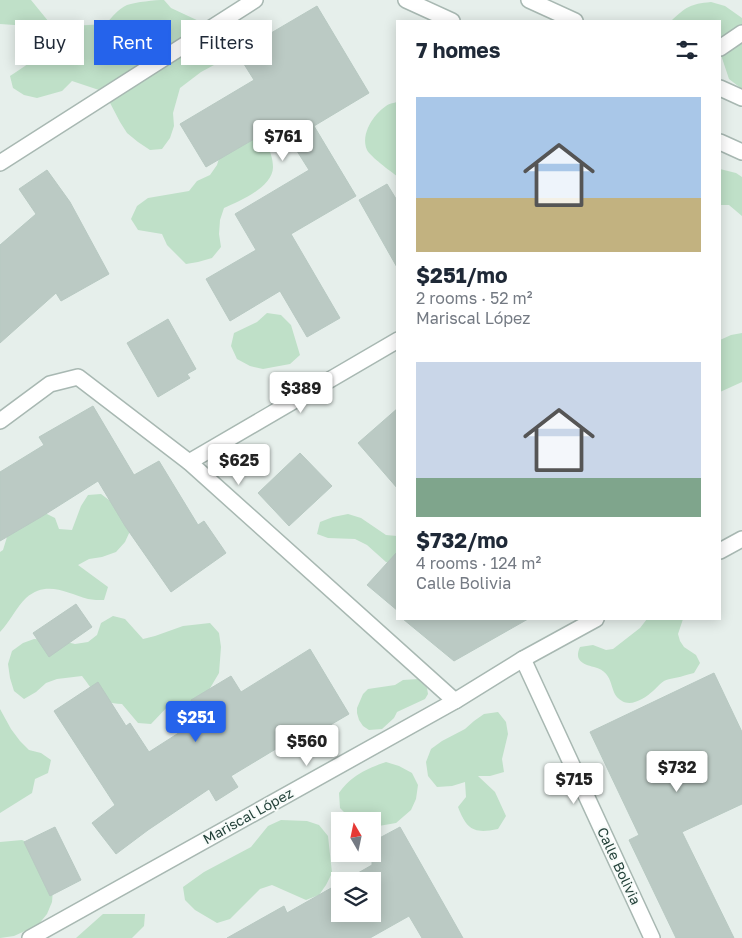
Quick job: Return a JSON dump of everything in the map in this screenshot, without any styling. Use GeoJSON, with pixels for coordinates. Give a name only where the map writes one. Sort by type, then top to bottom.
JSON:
{"type":"FeatureCollection","features":[{"type":"Feature","properties":{"kind":"street"},"geometry":{"type":"LineString","coordinates":[[0,163],[255,0]]}},
{"type":"Feature","properties":{"kind":"street"},"geometry":{"type":"LineString","coordinates":[[406,0],[450,20]]}},
{"type":"Feature","properties":{"kind":"street"},"geometry":{"type":"LineString","coordinates":[[529,0],[573,20]]}},
{"type":"Feature","properties":{"kind":"street"},"geometry":{"type":"LineString","coordinates":[[721,47],[742,32]]}},
{"type":"Feature","properties":{"kind":"street"},"geometry":{"type":"LineString","coordinates":[[721,88],[742,98]]}},
{"type":"Feature","properties":{"kind":"street"},"geometry":{"type":"LineString","coordinates":[[190,462],[396,341]]}},
{"type":"Feature","properties":{"kind":"street"},"geometry":{"type":"LineString","coordinates":[[0,421],[50,384],[78,377],[190,462],[455,701]]}},
{"type":"Feature","properties":{"kind":"street"},"geometry":{"type":"LineString","coordinates":[[721,550],[742,538]]}},
{"type":"Feature","properties":{"kind":"street","name":"Mariscal López"},"geometry":{"type":"LineString","coordinates":[[30,938],[455,701],[523,659],[594,620]]}},
{"type":"Feature","properties":{"kind":"street","name":"Calle Bolivia"},"geometry":{"type":"LineString","coordinates":[[523,659],[652,938]]}},
{"type":"Feature","properties":{"kind":"green space"},"geometry":{"type":"Polygon","coordinates":[[[0,0],[31,0],[47,20],[15,20],[15,25],[0,24],[0,0]]]}},
{"type":"Feature","properties":{"kind":"green space"},"geometry":{"type":"Polygon","coordinates":[[[164,0],[171,8],[197,20],[181,20],[181,65],[214,65],[180,88],[173,113],[174,126],[170,138],[162,149],[150,150],[127,133],[108,99],[99,90],[72,81],[62,91],[37,98],[24,95],[13,88],[10,76],[25,66],[84,65],[84,25],[94,25],[94,65],[171,65],[171,20],[110,20],[127,5],[164,0]]]}},
{"type":"Feature","properties":{"kind":"green space"},"geometry":{"type":"Polygon","coordinates":[[[711,2],[725,6],[742,18],[742,89],[729,79],[721,55],[721,20],[672,20],[689,7],[711,2]]]}},
{"type":"Feature","properties":{"kind":"green space"},"geometry":{"type":"Polygon","coordinates":[[[396,102],[396,175],[372,156],[365,144],[369,125],[381,110],[396,102]]]}},
{"type":"Feature","properties":{"kind":"green space"},"geometry":{"type":"Polygon","coordinates":[[[256,138],[267,144],[273,167],[272,174],[262,187],[224,208],[220,220],[219,234],[221,247],[212,258],[186,264],[167,245],[162,234],[138,230],[131,219],[137,206],[148,198],[189,191],[197,181],[210,175],[217,165],[221,152],[230,141],[256,138]]]}},
{"type":"Feature","properties":{"kind":"green space"},"geometry":{"type":"Polygon","coordinates":[[[721,169],[736,173],[742,177],[742,216],[729,205],[721,205],[721,169]]]}},
{"type":"Feature","properties":{"kind":"green space"},"geometry":{"type":"Polygon","coordinates":[[[267,313],[281,315],[291,325],[300,355],[290,364],[263,369],[250,366],[237,359],[231,346],[234,333],[257,322],[267,313]]]}},
{"type":"Feature","properties":{"kind":"green space"},"geometry":{"type":"Polygon","coordinates":[[[742,333],[742,382],[721,392],[721,340],[742,333]]]}},
{"type":"Feature","properties":{"kind":"green space"},"geometry":{"type":"Polygon","coordinates":[[[101,494],[121,509],[130,531],[125,542],[116,552],[89,559],[78,565],[108,587],[104,600],[88,599],[64,591],[41,590],[23,601],[0,632],[0,552],[3,550],[11,524],[43,512],[55,518],[59,529],[72,530],[81,506],[88,495],[101,494]]]}},
{"type":"Feature","properties":{"kind":"green space"},"geometry":{"type":"Polygon","coordinates":[[[348,514],[361,518],[386,535],[396,536],[396,567],[386,562],[367,545],[355,539],[328,538],[317,534],[320,522],[348,514]]]}},
{"type":"Feature","properties":{"kind":"green space"},"geometry":{"type":"Polygon","coordinates":[[[113,616],[125,619],[143,639],[183,626],[210,623],[219,633],[221,647],[219,673],[206,695],[196,702],[170,704],[151,724],[138,723],[122,704],[102,699],[94,693],[82,676],[57,679],[46,683],[24,699],[14,691],[8,664],[12,651],[23,643],[34,639],[75,644],[88,642],[97,635],[101,623],[113,616]]]}},
{"type":"Feature","properties":{"kind":"green space"},"geometry":{"type":"Polygon","coordinates":[[[646,620],[683,620],[678,634],[680,641],[684,647],[696,655],[700,663],[694,673],[664,681],[642,699],[626,703],[617,697],[606,674],[580,661],[578,651],[580,647],[593,645],[606,650],[613,649],[640,628],[646,620]]]}},
{"type":"Feature","properties":{"kind":"green space"},"geometry":{"type":"Polygon","coordinates":[[[418,679],[427,688],[428,694],[425,699],[397,712],[394,718],[382,729],[369,730],[363,726],[359,720],[357,708],[363,694],[368,689],[395,685],[403,680],[418,679]]]}},
{"type":"Feature","properties":{"kind":"green space"},"geometry":{"type":"Polygon","coordinates":[[[0,709],[11,729],[29,750],[41,753],[51,760],[48,773],[35,779],[32,793],[0,813],[0,709]]]}},
{"type":"Feature","properties":{"kind":"green space"},"geometry":{"type":"Polygon","coordinates":[[[498,712],[506,722],[508,734],[502,759],[504,772],[490,776],[478,776],[495,792],[506,816],[498,829],[483,831],[472,829],[461,815],[458,807],[466,797],[465,782],[452,786],[437,787],[428,776],[426,762],[431,749],[442,741],[465,729],[484,714],[498,712]]]}},
{"type":"Feature","properties":{"kind":"green space"},"geometry":{"type":"Polygon","coordinates":[[[386,762],[399,766],[412,773],[418,785],[416,799],[411,810],[396,823],[381,826],[381,812],[344,812],[340,808],[339,793],[360,773],[386,762]]]}},
{"type":"Feature","properties":{"kind":"green space"},"geometry":{"type":"Polygon","coordinates":[[[281,820],[307,821],[319,825],[328,836],[332,872],[319,895],[306,900],[272,885],[260,889],[230,919],[217,923],[195,910],[185,900],[183,887],[204,872],[251,847],[268,826],[281,820]]]}},
{"type":"Feature","properties":{"kind":"green space"},"geometry":{"type":"Polygon","coordinates":[[[22,840],[35,846],[54,877],[52,902],[47,914],[38,925],[14,936],[0,938],[0,842],[22,840]]]}},
{"type":"Feature","properties":{"kind":"green space"},"geometry":{"type":"Polygon","coordinates":[[[103,914],[145,914],[144,926],[132,938],[76,938],[103,914]]]}},
{"type":"Feature","properties":{"kind":"building"},"geometry":{"type":"Polygon","coordinates":[[[317,6],[369,93],[314,126],[356,196],[291,234],[340,318],[307,337],[280,291],[230,321],[206,279],[256,250],[235,214],[309,170],[280,124],[206,167],[180,124],[254,80],[245,65],[272,65],[272,32],[317,6]]]}},
{"type":"Feature","properties":{"kind":"building"},"geometry":{"type":"Polygon","coordinates":[[[47,170],[70,202],[109,274],[61,301],[56,293],[0,343],[0,245],[36,214],[19,189],[47,170]]]}},
{"type":"Feature","properties":{"kind":"building"},"geometry":{"type":"Polygon","coordinates":[[[387,184],[396,199],[396,265],[359,200],[387,184]]]}},
{"type":"Feature","properties":{"kind":"building"},"geometry":{"type":"Polygon","coordinates":[[[168,319],[196,369],[187,374],[190,378],[158,397],[127,343],[168,319]]]}},
{"type":"Feature","properties":{"kind":"building"},"geometry":{"type":"Polygon","coordinates":[[[93,406],[134,475],[159,461],[198,525],[204,521],[226,553],[171,592],[125,526],[98,481],[0,541],[0,472],[44,445],[39,437],[93,406]]]}},
{"type":"Feature","properties":{"kind":"building"},"geometry":{"type":"Polygon","coordinates":[[[396,410],[396,487],[358,443],[396,410]]]}},
{"type":"Feature","properties":{"kind":"building"},"geometry":{"type":"Polygon","coordinates":[[[300,453],[332,486],[289,526],[258,493],[300,453]]]}},
{"type":"Feature","properties":{"kind":"building"},"geometry":{"type":"Polygon","coordinates":[[[396,553],[396,609],[367,585],[396,553]]]}},
{"type":"Feature","properties":{"kind":"building"},"geometry":{"type":"Polygon","coordinates":[[[76,604],[92,627],[49,657],[33,633],[76,604]]]}},
{"type":"Feature","properties":{"kind":"building"},"geometry":{"type":"Polygon","coordinates":[[[404,620],[526,620],[454,661],[404,620]]]}},
{"type":"Feature","properties":{"kind":"building"},"geometry":{"type":"Polygon","coordinates":[[[310,649],[349,714],[303,741],[299,735],[231,776],[238,787],[216,801],[209,789],[116,854],[92,823],[115,805],[54,711],[98,682],[126,726],[130,723],[149,752],[202,718],[191,700],[231,676],[241,692],[310,649]]]}},
{"type":"Feature","properties":{"kind":"building"},"geometry":{"type":"Polygon","coordinates":[[[714,673],[742,732],[742,804],[682,832],[734,938],[676,938],[629,840],[639,835],[590,732],[714,673]]]}},
{"type":"Feature","properties":{"kind":"building"},"geometry":{"type":"Polygon","coordinates":[[[55,827],[81,880],[50,896],[24,842],[55,827]]]}},
{"type":"Feature","properties":{"kind":"building"},"geometry":{"type":"Polygon","coordinates":[[[400,827],[463,938],[422,938],[409,916],[370,938],[227,938],[284,906],[287,913],[331,888],[331,922],[381,922],[381,872],[360,872],[372,865],[372,862],[381,862],[381,837],[400,827]]]}}]}
